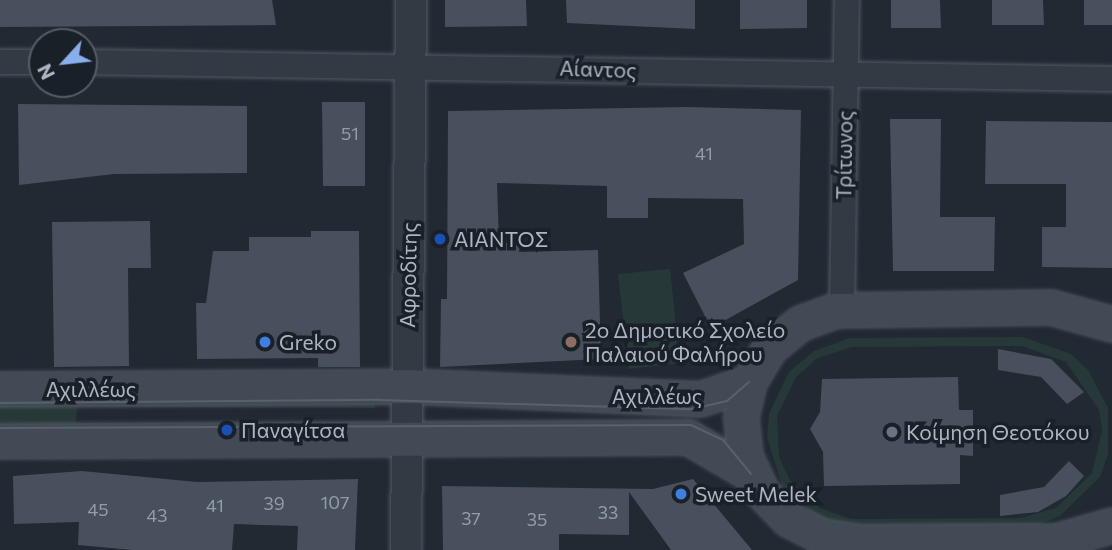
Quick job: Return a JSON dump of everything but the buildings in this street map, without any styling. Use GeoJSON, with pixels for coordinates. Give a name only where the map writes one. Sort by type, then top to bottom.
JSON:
{"type":"FeatureCollection","features":[{"type":"Feature","properties":{"kind":"main road"},"geometry":{"type":"LineString","coordinates":[[1112,324],[1051,307],[842,310],[784,334],[749,382],[741,437],[751,474],[788,519],[844,546],[1056,541],[1112,525]]}},
{"type":"Feature","properties":{"kind":"main road","name":"Αχιλλέως"},"geometry":{"type":"LineString","coordinates":[[0,389],[407,386],[700,399],[749,382]]}},
{"type":"Feature","properties":{"kind":"main road","name":"Αχιλλέως"},"geometry":{"type":"LineString","coordinates":[[0,441],[407,443],[688,437],[751,474]]}},
{"type":"Feature","properties":{"kind":"street","name":"Αφροδίτης"},"geometry":{"type":"LineString","coordinates":[[406,550],[411,0]]}},
{"type":"Feature","properties":{"kind":"street","name":"Τρίτωνος"},"geometry":{"type":"LineString","coordinates":[[842,310],[847,0]]}},
{"type":"Feature","properties":{"kind":"street"},"geometry":{"type":"LineString","coordinates":[[0,62],[28,62]]}},
{"type":"Feature","properties":{"kind":"street","name":"Αίαντος"},"geometry":{"type":"LineString","coordinates":[[98,62],[410,64],[846,76],[1112,79]]}},
{"type":"Feature","properties":{"kind":"shaded area"},"geometry":{"type":"Polygon","coordinates":[[[670,269],[680,363],[629,369],[618,274],[670,269]]]}},
{"type":"Feature","properties":{"kind":"shaded area"},"geometry":{"type":"Polygon","coordinates":[[[1023,337],[1071,354],[1088,370],[1108,408],[1108,454],[1100,477],[1060,516],[1038,525],[850,528],[815,516],[782,485],[767,438],[769,414],[789,372],[814,351],[850,338],[1023,337]],[[1022,346],[852,347],[818,358],[796,377],[777,416],[779,457],[790,480],[820,508],[851,519],[1021,518],[1056,508],[1092,473],[1102,431],[1099,410],[1066,362],[1022,346]]]}},
{"type":"Feature","properties":{"kind":"shaded area"},"geometry":{"type":"Polygon","coordinates":[[[375,396],[375,408],[77,407],[76,423],[377,425],[0,434],[0,398],[375,396]]]}},
{"type":"Feature","properties":{"kind":"tram line"},"geometry":{"type":"LineString","coordinates":[[0,403],[380,400],[692,409],[727,401],[749,382]]}},
{"type":"Feature","properties":{"kind":"tram line"},"geometry":{"type":"LineString","coordinates":[[0,428],[691,425],[723,440],[751,474]]}},
{"type":"Feature","properties":{"kind":"place","name":"ΑΙΑΝΤΟΣ"},"geometry":{"type":"Point","coordinates":[440,239]}},
{"type":"Feature","properties":{"kind":"place","name":"Greko"},"geometry":{"type":"Point","coordinates":[265,342]}},
{"type":"Feature","properties":{"kind":"place","name":"2ο Δημοτικό Σχολείο Παλαιού Φαλήρου"},"geometry":{"type":"Point","coordinates":[571,342]}},
{"type":"Feature","properties":{"kind":"place","name":"Παναγίτσα"},"geometry":{"type":"Point","coordinates":[227,430]}},
{"type":"Feature","properties":{"kind":"place","name":"Κοίμηση Θεοτόκου"},"geometry":{"type":"Point","coordinates":[892,432]}},
{"type":"Feature","properties":{"kind":"place","name":"Sweet Melek"},"geometry":{"type":"Point","coordinates":[681,494]}}]}
